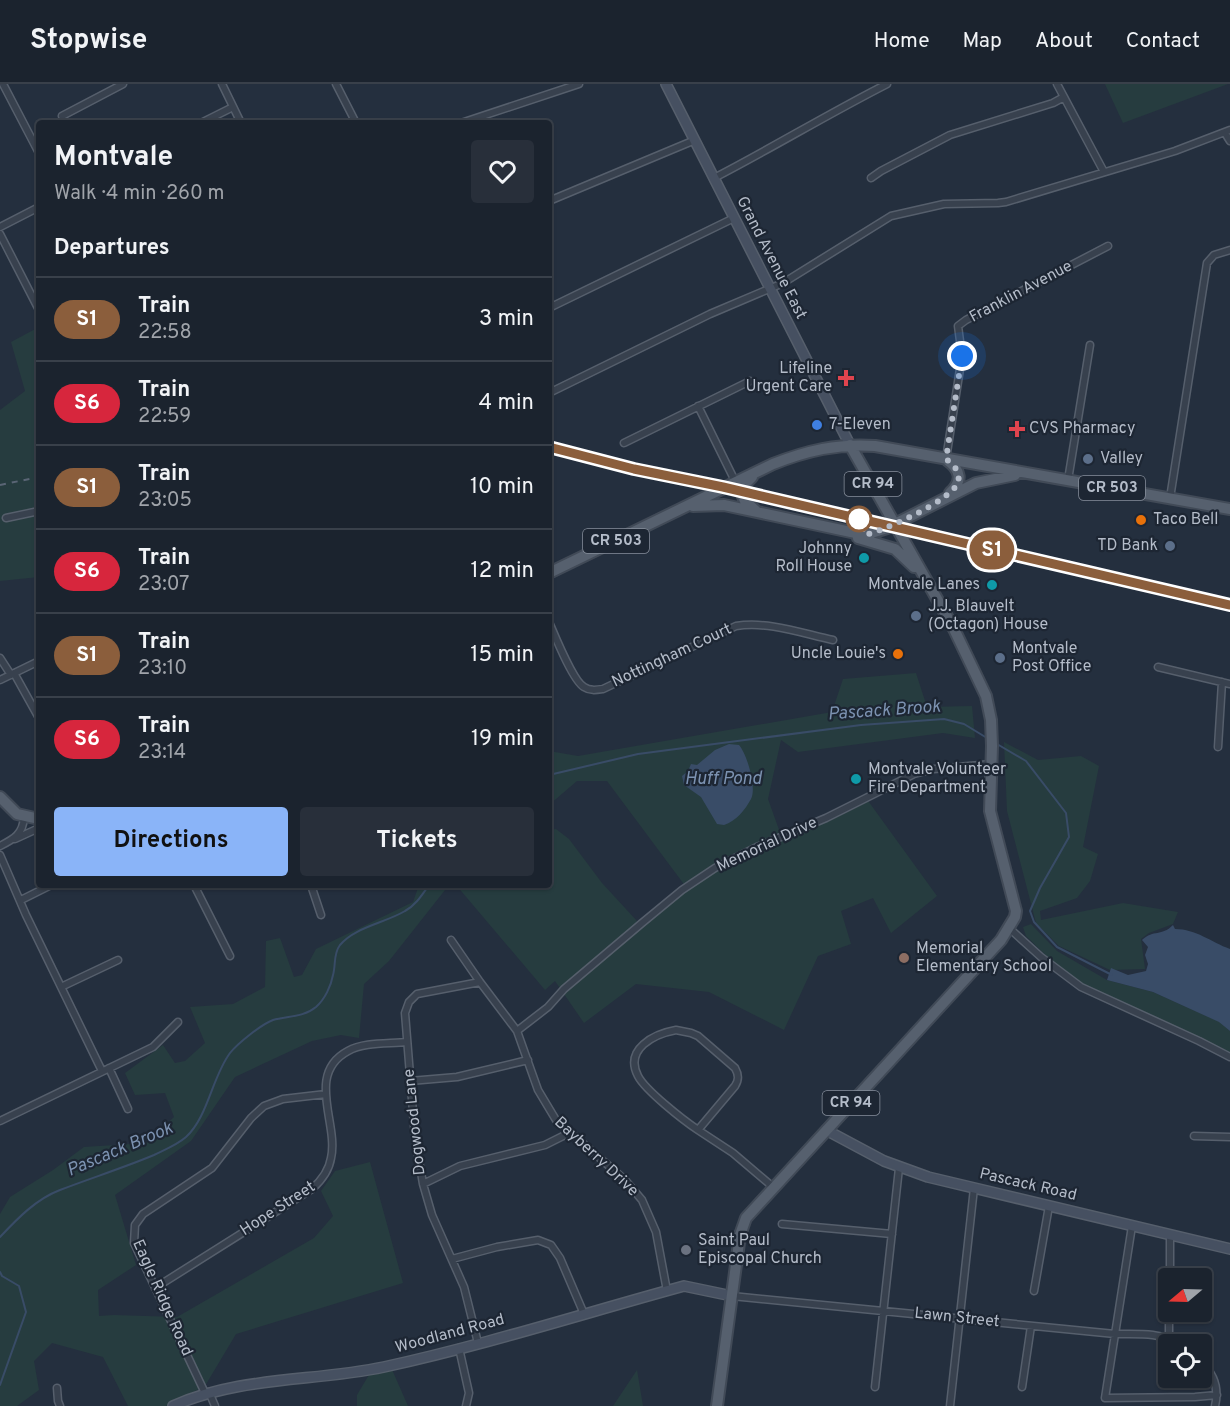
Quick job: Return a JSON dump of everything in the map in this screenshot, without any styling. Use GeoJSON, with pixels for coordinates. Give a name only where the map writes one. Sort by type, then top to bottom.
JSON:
{"type":"FeatureCollection","features":[{"type":"Feature","properties":{"kind":"main road","name":"CR 503"},"geometry":{"type":"LineString","coordinates":[[552,572],[773,464],[822,448],[850,445],[874,446],[1230,509]]}},
{"type":"Feature","properties":{"kind":"main road","name":"CR 94"},"geometry":{"type":"LineString","coordinates":[[717,1406],[742,1226],[751,1211],[1001,940],[1015,917],[1015,903],[990,811],[992,746],[991,720],[986,696],[896,524],[850,445]]}},
{"type":"Feature","properties":{"kind":"main road"},"geometry":{"type":"LineString","coordinates":[[940,501],[958,483],[955,466],[946,459]]}},
{"type":"Feature","properties":{"kind":"main road"},"geometry":{"type":"LineString","coordinates":[[741,492],[748,479],[773,464]]}},
{"type":"Feature","properties":{"kind":"main road","name":"CR 503"},"geometry":{"type":"LineString","coordinates":[[683,509],[710,504],[865,535],[896,524],[976,483],[991,478],[1034,474]]}},
{"type":"Feature","properties":{"kind":"main road"},"geometry":{"type":"LineString","coordinates":[[735,481],[745,501],[756,512]]}},
{"type":"Feature","properties":{"kind":"main road"},"geometry":{"type":"LineString","coordinates":[[844,531],[853,537],[895,549],[924,576]]}},
{"type":"Feature","properties":{"kind":"main road"},"geometry":{"type":"LineString","coordinates":[[0,797],[11,809],[24,817],[36,819]]}},
{"type":"Feature","properties":{"kind":"street"},"geometry":{"type":"LineString","coordinates":[[3,84],[36,147]]}},
{"type":"Feature","properties":{"kind":"street"},"geometry":{"type":"LineString","coordinates":[[62,116],[123,84]]}},
{"type":"Feature","properties":{"kind":"street"},"geometry":{"type":"LineString","coordinates":[[222,84],[240,120]]}},
{"type":"Feature","properties":{"kind":"street"},"geometry":{"type":"LineString","coordinates":[[336,84],[354,120]]}},
{"type":"Feature","properties":{"kind":"street"},"geometry":{"type":"LineString","coordinates":[[470,120],[579,84]]}},
{"type":"Feature","properties":{"kind":"street","name":"Grand Avenue East"},"geometry":{"type":"LineString","coordinates":[[666,84],[850,445]]}},
{"type":"Feature","properties":{"kind":"street"},"geometry":{"type":"LineString","coordinates":[[714,178],[887,84]]}},
{"type":"Feature","properties":{"kind":"street"},"geometry":{"type":"LineString","coordinates":[[1057,84],[1104,172]]}},
{"type":"Feature","properties":{"kind":"street"},"geometry":{"type":"LineString","coordinates":[[871,178],[950,135],[1053,103],[1064,97]]}},
{"type":"Feature","properties":{"kind":"street"},"geometry":{"type":"LineString","coordinates":[[207,120],[233,106]]}},
{"type":"Feature","properties":{"kind":"street"},"geometry":{"type":"LineString","coordinates":[[552,392],[710,314],[783,283],[891,216],[944,204],[998,203],[1175,151],[1228,132],[1230,141]]}},
{"type":"Feature","properties":{"kind":"street"},"geometry":{"type":"LineString","coordinates":[[552,200],[695,140]]}},
{"type":"Feature","properties":{"kind":"street"},"geometry":{"type":"LineString","coordinates":[[0,227],[36,209]]}},
{"type":"Feature","properties":{"kind":"street"},"geometry":{"type":"LineString","coordinates":[[552,307],[734,218]]}},
{"type":"Feature","properties":{"kind":"street"},"geometry":{"type":"LineString","coordinates":[[0,234],[36,304]]}},
{"type":"Feature","properties":{"kind":"street","name":"Franklin Avenue"},"geometry":{"type":"LineString","coordinates":[[946,459],[962,356],[958,326],[1108,246]]}},
{"type":"Feature","properties":{"kind":"street"},"geometry":{"type":"LineString","coordinates":[[1170,498],[1207,263],[1210,257],[1230,250]]}},
{"type":"Feature","properties":{"kind":"street"},"geometry":{"type":"LineString","coordinates":[[1068,480],[1090,345]]}},
{"type":"Feature","properties":{"kind":"street"},"geometry":{"type":"LineString","coordinates":[[624,442],[750,381]]}},
{"type":"Feature","properties":{"kind":"street"},"geometry":{"type":"LineString","coordinates":[[698,406],[735,481]]}},
{"type":"Feature","properties":{"kind":"street"},"geometry":{"type":"LineString","coordinates":[[6,518],[36,512]]}},
{"type":"Feature","properties":{"kind":"street","name":"Nottingham Court"},"geometry":{"type":"LineString","coordinates":[[552,628],[577,681],[591,690],[603,689],[736,626],[768,625],[833,640]]}},
{"type":"Feature","properties":{"kind":"street"},"geometry":{"type":"LineString","coordinates":[[0,658],[13,674],[36,713]]}},
{"type":"Feature","properties":{"kind":"street"},"geometry":{"type":"LineString","coordinates":[[0,680],[36,662]]}},
{"type":"Feature","properties":{"kind":"street"},"geometry":{"type":"LineString","coordinates":[[1158,668],[1230,684]]}},
{"type":"Feature","properties":{"kind":"street"},"geometry":{"type":"LineString","coordinates":[[1218,747],[1222,682]]}},
{"type":"Feature","properties":{"kind":"street","name":"Memorial Drive"},"geometry":{"type":"LineString","coordinates":[[517,1031],[548,1007],[564,989],[642,923],[696,881],[730,860],[826,818],[914,774],[934,769],[992,764]]}},
{"type":"Feature","properties":{"kind":"street"},"geometry":{"type":"LineString","coordinates":[[2,845],[20,832],[24,817]]}},
{"type":"Feature","properties":{"kind":"street"},"geometry":{"type":"LineString","coordinates":[[2,845],[36,829]]}},
{"type":"Feature","properties":{"kind":"street"},"geometry":{"type":"LineString","coordinates":[[0,855],[61,987],[128,1109]]}},
{"type":"Feature","properties":{"kind":"street"},"geometry":{"type":"LineString","coordinates":[[21,900],[45,888]]}},
{"type":"Feature","properties":{"kind":"street"},"geometry":{"type":"LineString","coordinates":[[196,888],[230,956]]}},
{"type":"Feature","properties":{"kind":"street"},"geometry":{"type":"LineString","coordinates":[[312,888],[321,915]]}},
{"type":"Feature","properties":{"kind":"street"},"geometry":{"type":"LineString","coordinates":[[1009,928],[1069,980],[1230,1057]]}},
{"type":"Feature","properties":{"kind":"street","name":"Bayberry Drive"},"geometry":{"type":"LineString","coordinates":[[451,940],[517,1031],[544,1103],[556,1120],[625,1180],[642,1200],[656,1232],[667,1291]]}},
{"type":"Feature","properties":{"kind":"street"},"geometry":{"type":"LineString","coordinates":[[61,987],[118,960]]}},
{"type":"Feature","properties":{"kind":"street","name":"Dogwood Lane"},"geometry":{"type":"LineString","coordinates":[[478,1343],[464,1287],[432,1215],[417,1158],[405,1013],[412,998],[423,992],[480,982]]}},
{"type":"Feature","properties":{"kind":"street"},"geometry":{"type":"LineString","coordinates":[[0,1120],[153,1047],[178,1022]]}},
{"type":"Feature","properties":{"kind":"street"},"geometry":{"type":"LineString","coordinates":[[698,1131],[737,1082],[738,1073],[701,1038],[691,1033],[676,1030],[648,1039],[643,1043],[635,1061],[637,1074],[641,1081],[673,1111],[698,1131],[733,1153],[773,1187]]}},
{"type":"Feature","properties":{"kind":"street","name":"Hope Street"},"geometry":{"type":"LineString","coordinates":[[155,1288],[320,1182],[329,1167],[332,1151],[326,1094],[330,1068],[341,1056],[362,1047],[407,1042]]}},
{"type":"Feature","properties":{"kind":"street"},"geometry":{"type":"LineString","coordinates":[[410,1081],[457,1077],[528,1060]]}},
{"type":"Feature","properties":{"kind":"street","name":"Eagle Ridge Road"},"geometry":{"type":"LineString","coordinates":[[215,1406],[155,1288],[134,1243],[133,1231],[138,1219],[212,1168],[250,1118],[264,1106],[283,1099],[326,1094]]}},
{"type":"Feature","properties":{"kind":"street","name":"Pascack Road"},"geometry":{"type":"LineString","coordinates":[[826,1130],[900,1168],[927,1177],[1230,1249]]}},
{"type":"Feature","properties":{"kind":"street"},"geometry":{"type":"LineString","coordinates":[[423,1184],[460,1166],[545,1145],[569,1133]]}},
{"type":"Feature","properties":{"kind":"street"},"geometry":{"type":"LineString","coordinates":[[1194,1136],[1230,1137]]}},
{"type":"Feature","properties":{"kind":"street"},"geometry":{"type":"LineString","coordinates":[[875,1387],[900,1168]]}},
{"type":"Feature","properties":{"kind":"street"},"geometry":{"type":"LineString","coordinates":[[950,1406],[974,1188]]}},
{"type":"Feature","properties":{"kind":"street"},"geometry":{"type":"LineString","coordinates":[[1034,1292],[1049,1206]]}},
{"type":"Feature","properties":{"kind":"street"},"geometry":{"type":"LineString","coordinates":[[782,1224],[892,1234]]}},
{"type":"Feature","properties":{"kind":"street"},"geometry":{"type":"LineString","coordinates":[[1132,1226],[1105,1398],[1217,1395]]}},
{"type":"Feature","properties":{"kind":"street"},"geometry":{"type":"LineString","coordinates":[[1170,1235],[1170,1268]]}},
{"type":"Feature","properties":{"kind":"street"},"geometry":{"type":"LineString","coordinates":[[452,1259],[497,1247],[537,1240],[546,1242],[555,1249],[560,1258],[584,1314]]}},
{"type":"Feature","properties":{"kind":"street","name":"Woodland Road"},"geometry":{"type":"LineString","coordinates":[[173,1406],[207,1393],[240,1385],[383,1367],[684,1286],[732,1296]]}},
{"type":"Feature","properties":{"kind":"street","name":"Lawn Street"},"geometry":{"type":"LineString","coordinates":[[732,1296],[1115,1334],[1158,1335]]}},
{"type":"Feature","properties":{"kind":"street"},"geometry":{"type":"LineString","coordinates":[[1022,1387],[1031,1326]]}},
{"type":"Feature","properties":{"kind":"street"},"geometry":{"type":"LineString","coordinates":[[459,1348],[469,1393],[466,1406]]}},
{"type":"Feature","properties":{"kind":"street"},"geometry":{"type":"LineString","coordinates":[[1212,1376],[1217,1395],[1215,1406]]}},
{"type":"Feature","properties":{"kind":"street"},"geometry":{"type":"LineString","coordinates":[[57,1388],[60,1406]]}},
{"type":"Feature","properties":{"kind":"green space"},"geometry":{"type":"Polygon","coordinates":[[[1105,84],[1228,84],[1123,123],[1105,84]]]}},
{"type":"Feature","properties":{"kind":"green space"},"geometry":{"type":"Polygon","coordinates":[[[36,329],[36,577],[0,581],[0,410],[25,391],[11,342],[36,329]]]}},
{"type":"Feature","properties":{"kind":"green space"},"geometry":{"type":"Polygon","coordinates":[[[916,673],[927,707],[972,706],[975,738],[943,733],[798,752],[781,740],[768,799],[782,838],[866,798],[937,896],[891,933],[873,898],[841,911],[851,944],[818,956],[784,1030],[709,992],[636,984],[584,1023],[555,981],[545,990],[459,888],[552,888],[552,830],[556,829],[569,839],[602,883],[637,921],[623,937],[686,887],[607,781],[577,781],[552,802],[552,752],[578,756],[832,712],[843,679],[916,673]]]}},
{"type":"Feature","properties":{"kind":"green space"},"geometry":{"type":"Polygon","coordinates":[[[1004,742],[1038,760],[1081,756],[1099,766],[1083,847],[1098,854],[1090,881],[1077,898],[1040,911],[1041,920],[1123,903],[1178,912],[1173,924],[1149,933],[1141,939],[1145,969],[1110,970],[1059,946],[1036,923],[1007,811],[1004,742]]]}},
{"type":"Feature","properties":{"kind":"green space"},"geometry":{"type":"Polygon","coordinates":[[[418,888],[447,888],[389,961],[364,984],[359,1038],[341,1035],[312,1041],[235,1077],[191,1141],[115,1195],[136,1265],[98,1290],[99,1316],[177,1317],[314,1238],[333,1216],[321,1191],[335,1171],[370,1162],[403,1283],[236,1334],[205,1386],[166,1406],[128,1406],[103,1357],[52,1343],[34,1361],[39,1390],[17,1406],[0,1406],[0,1214],[10,1197],[84,1147],[146,1143],[174,1117],[165,1093],[135,1095],[125,1073],[163,1045],[175,1063],[185,1061],[205,1043],[190,1007],[233,1004],[265,987],[266,941],[280,938],[294,977],[302,975],[316,949],[413,902],[418,888]]]}},
{"type":"Feature","properties":{"kind":"green space"},"geometry":{"type":"Polygon","coordinates":[[[1031,924],[1057,951],[1107,980],[1153,992],[1220,1022],[1230,1031],[1230,1053],[1180,1028],[1088,988],[1064,973],[1026,936],[1023,927],[1031,924]]]}},
{"type":"Feature","properties":{"kind":"green space"},"geometry":{"type":"Polygon","coordinates":[[[390,1365],[408,1406],[357,1406],[357,1395],[373,1368],[390,1365]]]}},
{"type":"Feature","properties":{"kind":"green space"},"geometry":{"type":"Polygon","coordinates":[[[637,1370],[643,1406],[613,1406],[637,1370]]]}},
{"type":"Feature","properties":{"kind":"water","name":"Huff Pond"},"geometry":{"type":"Polygon","coordinates":[[[729,744],[739,745],[742,749],[752,779],[753,794],[740,815],[724,825],[717,824],[701,797],[684,785],[682,776],[691,764],[697,765],[715,750],[729,744]]]}},
{"type":"Feature","properties":{"kind":"water"},"geometry":{"type":"Polygon","coordinates":[[[1173,925],[1175,929],[1197,933],[1230,949],[1230,1031],[1219,1022],[1153,992],[1107,980],[1111,968],[1128,975],[1146,971],[1148,964],[1145,955],[1148,947],[1142,940],[1165,931],[1173,925]]]}},
{"type":"Feature","properties":{"kind":"waterway","name":"Pascack Brook"},"geometry":{"type":"LineString","coordinates":[[552,774],[638,754],[861,725],[944,719],[964,724],[987,738]]}},
{"type":"Feature","properties":{"kind":"waterway","name":"Pascack Brook"},"geometry":{"type":"LineString","coordinates":[[997,744],[1026,761],[1066,813],[1069,837],[1040,888],[1030,911],[1034,922],[1057,947],[1112,975]]}},
{"type":"Feature","properties":{"kind":"waterway","name":"Pascack Brook"},"geometry":{"type":"LineString","coordinates":[[0,1237],[27,1210],[51,1194],[154,1155],[186,1137],[200,1119],[230,1053],[250,1034],[268,1022],[301,1014],[316,1007],[329,988],[336,952],[340,945],[362,929],[409,909],[427,888]]}},
{"type":"Feature","properties":{"kind":"waterway","name":"Pascack Brook"},"geometry":{"type":"LineString","coordinates":[[0,1272],[2,1276],[19,1286],[26,1312],[0,1385]]}},
{"type":"Feature","properties":{"kind":"railway"},"geometry":{"type":"LineString","coordinates":[[552,448],[634,469],[723,487],[1230,605]]}},
{"type":"Feature","properties":{"kind":"railway"},"geometry":{"type":"LineString","coordinates":[[0,485],[36,478]]}},
{"type":"Feature","properties":{"kind":"train","name":"S1"},"geometry":{"type":"LineString","coordinates":[[552,448],[634,469],[723,487],[1230,605]]}},
{"type":"Feature","properties":{"kind":"place","name":"Lifeline Urgent Care"},"geometry":{"type":"Point","coordinates":[846,378]}},
{"type":"Feature","properties":{"kind":"place","name":"7-Eleven"},"geometry":{"type":"Point","coordinates":[817,425]}},
{"type":"Feature","properties":{"kind":"place","name":"CVS Pharmacy"},"geometry":{"type":"Point","coordinates":[1017,429]}},
{"type":"Feature","properties":{"kind":"place","name":"Valley"},"geometry":{"type":"Point","coordinates":[1088,459]}},
{"type":"Feature","properties":{"kind":"place","name":"Taco Bell"},"geometry":{"type":"Point","coordinates":[1141,520]}},
{"type":"Feature","properties":{"kind":"place","name":"TD Bank"},"geometry":{"type":"Point","coordinates":[1170,546]}},
{"type":"Feature","properties":{"kind":"place","name":"Johnny Roll House"},"geometry":{"type":"Point","coordinates":[864,558]}},
{"type":"Feature","properties":{"kind":"place","name":"Montvale Lanes"},"geometry":{"type":"Point","coordinates":[992,585]}},
{"type":"Feature","properties":{"kind":"place","name":"J.J. Blauvelt (Octagon) House"},"geometry":{"type":"Point","coordinates":[916,616]}},
{"type":"Feature","properties":{"kind":"place","name":"Uncle Louie's"},"geometry":{"type":"Point","coordinates":[898,654]}},
{"type":"Feature","properties":{"kind":"place","name":"Montvale Post Office"},"geometry":{"type":"Point","coordinates":[1000,658]}},
{"type":"Feature","properties":{"kind":"place","name":"Montvale Volunteer Fire Department"},"geometry":{"type":"Point","coordinates":[856,779]}},
{"type":"Feature","properties":{"kind":"place","name":"Memorial Elementary School"},"geometry":{"type":"Point","coordinates":[904,958]}},
{"type":"Feature","properties":{"kind":"place","name":"Saint Paul Episcopal Church"},"geometry":{"type":"Point","coordinates":[686,1250]}},
{"type":"Feature","properties":{"kind":"route"},"geometry":{"type":"LineString","coordinates":[[859,519],[865,535],[878,532],[940,501],[958,483],[955,466],[946,459],[962,356]]}}]}
